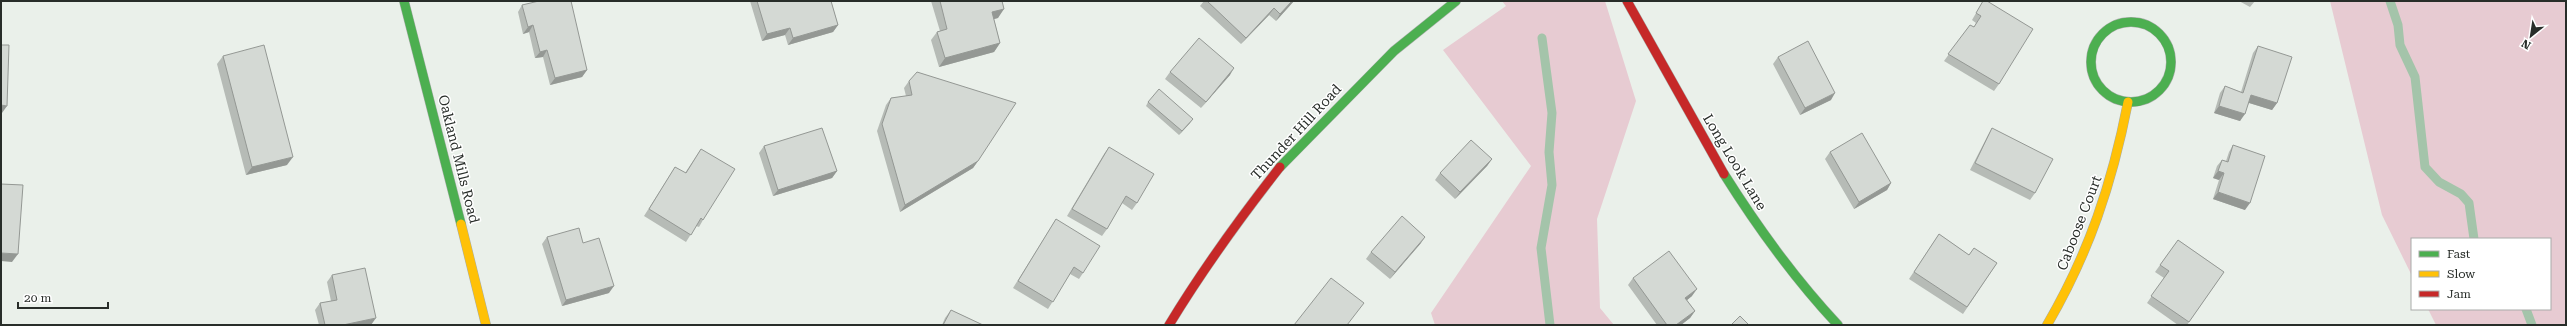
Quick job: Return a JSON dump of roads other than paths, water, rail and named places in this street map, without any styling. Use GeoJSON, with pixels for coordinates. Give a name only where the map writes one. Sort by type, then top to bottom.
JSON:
{"type":"FeatureCollection","features":[{"type":"Feature","properties":{"kind":"street","name":"Oakland Mills Road"},"geometry":{"type":"LineString","coordinates":[[404,1],[486,325]]}},
{"type":"Feature","properties":{"kind":"street","name":"Thunder Hill Road"},"geometry":{"type":"LineString","coordinates":[[1169,325],[1195,282],[1238,220],[1283,163],[1394,51],[1456,1]]}},
{"type":"Feature","properties":{"kind":"street","name":"Long Look Lane"},"geometry":{"type":"LineString","coordinates":[[1627,1],[1737,196],[1778,258],[1812,298],[1838,325]]}},
{"type":"Feature","properties":{"kind":"street"},"geometry":{"type":"LineString","coordinates":[[2132,21],[2147,24],[2160,34],[2169,46],[2172,63],[2170,74],[2164,87],[2155,96],[2142,102],[2128,102],[2112,98],[2103,91],[2095,81],[2091,67],[2091,57],[2094,45],[2104,32],[2115,25],[2132,21]]}},
{"type":"Feature","properties":{"kind":"street","name":"Caboose Court"},"geometry":{"type":"LineString","coordinates":[[2047,325],[2084,256],[2107,197],[2119,153],[2128,102]]}},
{"type":"Feature","properties":{"kind":"waterway"},"geometry":{"type":"LineString","coordinates":[[2390,1],[2398,25],[2400,45],[2415,77],[2425,167],[2439,182],[2461,194],[2469,203],[2474,238]]}},
{"type":"Feature","properties":{"kind":"waterway"},"geometry":{"type":"LineString","coordinates":[[1542,38],[1552,113],[1549,152],[1552,185],[1541,248],[1550,325]]}},
{"type":"Feature","properties":{"kind":"waterway"},"geometry":{"type":"LineString","coordinates":[[2526,310],[2532,325]]}}]}
